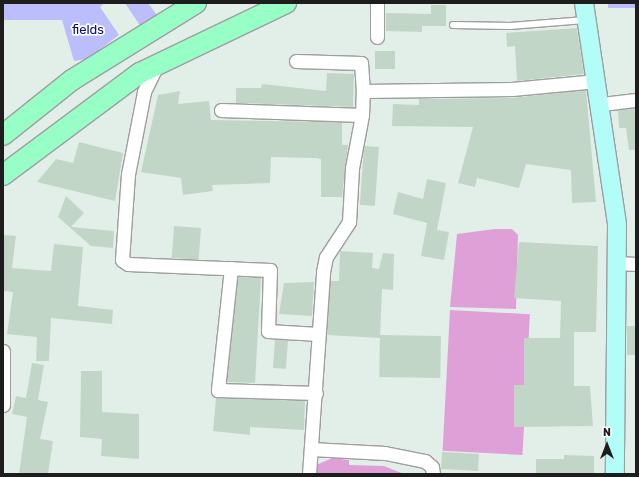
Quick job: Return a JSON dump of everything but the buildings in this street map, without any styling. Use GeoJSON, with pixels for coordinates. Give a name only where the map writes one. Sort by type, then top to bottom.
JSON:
{"type":"FeatureCollection","features":[{"type":"Feature","properties":{"kind":"main road"},"geometry":{"type":"LineString","coordinates":[[3,135],[72,80],[196,3]]}},
{"type":"Feature","properties":{"kind":"main road"},"geometry":{"type":"LineString","coordinates":[[3,175],[140,73],[286,3]]}},
{"type":"Feature","properties":{"kind":"main road"},"geometry":{"type":"LineString","coordinates":[[586,11],[602,104],[617,224],[615,474]]}},
{"type":"Feature","properties":{"kind":"street"},"geometry":{"type":"LineString","coordinates":[[377,3],[377,37]]}},
{"type":"Feature","properties":{"kind":"street"},"geometry":{"type":"LineString","coordinates":[[296,61],[361,63],[363,90],[362,115],[352,168],[349,222],[326,257],[318,334],[316,393],[309,474]]}},
{"type":"Feature","properties":{"kind":"street"},"geometry":{"type":"LineString","coordinates":[[157,65],[144,92],[128,174],[122,260],[128,264],[270,270],[268,331],[318,334]]}},
{"type":"Feature","properties":{"kind":"street"},"geometry":{"type":"LineString","coordinates":[[363,90],[512,89],[597,81]]}},
{"type":"Feature","properties":{"kind":"street"},"geometry":{"type":"LineString","coordinates":[[602,104],[636,100]]}},
{"type":"Feature","properties":{"kind":"street"},"geometry":{"type":"LineString","coordinates":[[221,110],[362,115]]}},
{"type":"Feature","properties":{"kind":"street"},"geometry":{"type":"LineString","coordinates":[[617,263],[636,264]]}},
{"type":"Feature","properties":{"kind":"street"},"geometry":{"type":"LineString","coordinates":[[231,268],[218,390],[316,393]]}},
{"type":"Feature","properties":{"kind":"street"},"geometry":{"type":"LineString","coordinates":[[3,351],[3,405]]}},
{"type":"Feature","properties":{"kind":"street"},"geometry":{"type":"LineString","coordinates":[[311,449],[385,453],[425,461],[432,467],[433,474]]}},
{"type":"Feature","properties":{"kind":"lane"},"geometry":{"type":"LineString","coordinates":[[453,25],[510,26],[586,11]]}},
{"type":"Feature","properties":{"kind":"green space","name":"fields"},"geometry":{"type":"Polygon","coordinates":[[[3,3],[104,3],[100,7],[119,35],[87,59],[74,61],[62,20],[3,20],[3,3]]]}},
{"type":"Feature","properties":{"kind":"green space","name":"fields"},"geometry":{"type":"Polygon","coordinates":[[[125,3],[148,3],[157,15],[141,27],[125,3]]]}},
{"type":"Feature","properties":{"kind":"green space"},"geometry":{"type":"Polygon","coordinates":[[[608,3],[636,3],[636,8],[608,8],[608,3]]]}},
{"type":"Feature","properties":{"kind":"shaded area"},"geometry":{"type":"Polygon","coordinates":[[[495,229],[512,229],[518,235],[516,309],[450,307],[457,234],[495,229]]]}},
{"type":"Feature","properties":{"kind":"shaded area"},"geometry":{"type":"Polygon","coordinates":[[[450,310],[530,314],[523,455],[443,451],[450,310]]]}},
{"type":"Feature","properties":{"kind":"shaded area"},"geometry":{"type":"Polygon","coordinates":[[[332,458],[349,460],[349,465],[384,466],[404,474],[312,474],[314,466],[332,458]]]}}]}
